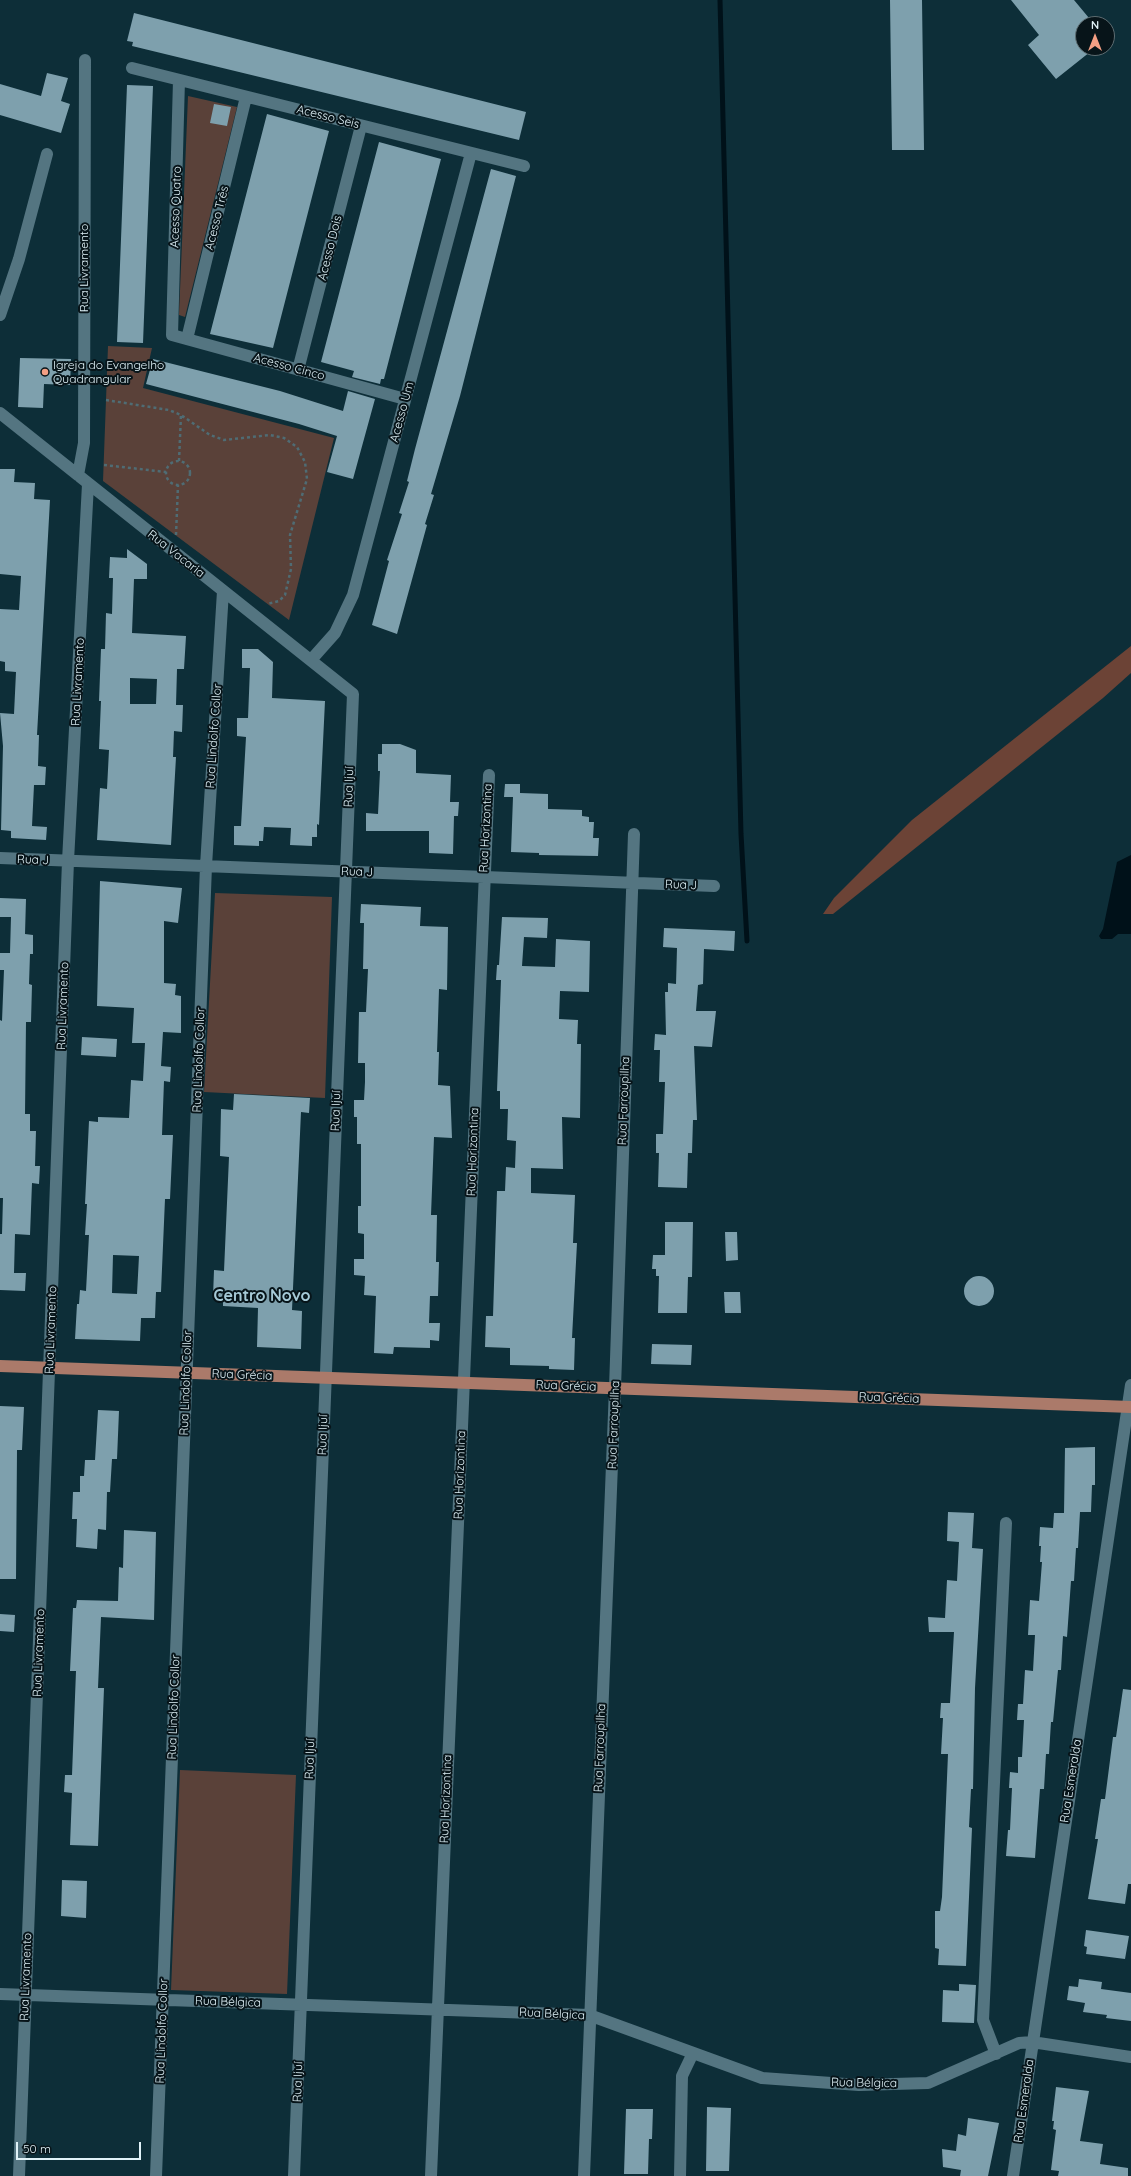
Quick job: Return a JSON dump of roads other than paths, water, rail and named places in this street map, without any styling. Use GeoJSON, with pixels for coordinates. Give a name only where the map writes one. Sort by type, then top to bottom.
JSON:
{"type":"FeatureCollection","features":[{"type":"Feature","properties":{"kind":"main road","name":"Rua Grécia"},"geometry":{"type":"LineString","coordinates":[[0,1366],[1129,1407]]}},
{"type":"Feature","properties":{"kind":"street","name":"Rua Livramento"},"geometry":{"type":"LineString","coordinates":[[78,475],[84,443],[85,60]]}},
{"type":"Feature","properties":{"kind":"street","name":"Acesso Seis"},"geometry":{"type":"LineString","coordinates":[[132,68],[524,166]]}},
{"type":"Feature","properties":{"kind":"street","name":"Acesso Quatro"},"geometry":{"type":"LineString","coordinates":[[172,335],[179,80]]}},
{"type":"Feature","properties":{"kind":"street","name":"Acesso Três"},"geometry":{"type":"LineString","coordinates":[[187,339],[246,97]]}},
{"type":"Feature","properties":{"kind":"street","name":"Acesso Dois"},"geometry":{"type":"LineString","coordinates":[[298,370],[361,126]]}},
{"type":"Feature","properties":{"kind":"street","name":"Acesso Um"},"geometry":{"type":"LineString","coordinates":[[311,660],[335,633],[353,595],[471,153]]}},
{"type":"Feature","properties":{"kind":"street"},"geometry":{"type":"LineString","coordinates":[[0,315],[19,259],[47,154]]}},
{"type":"Feature","properties":{"kind":"street","name":"Acesso Cinco"},"geometry":{"type":"LineString","coordinates":[[172,335],[405,399]]}},
{"type":"Feature","properties":{"kind":"street","name":"Rua Vacaria"},"geometry":{"type":"LineString","coordinates":[[0,413],[353,694]]}},
{"type":"Feature","properties":{"kind":"street","name":"Rua Livramento"},"geometry":{"type":"LineString","coordinates":[[19,2176],[68,861],[88,484]]}},
{"type":"Feature","properties":{"kind":"street","name":"Rua Lindolfo Collor"},"geometry":{"type":"LineString","coordinates":[[156,2176],[164,2000],[206,866],[223,591]]}},
{"type":"Feature","properties":{"kind":"street","name":"Rua Ijuí"},"geometry":{"type":"LineString","coordinates":[[294,2176],[353,694]]}},
{"type":"Feature","properties":{"kind":"street","name":"Rua Horizontina"},"geometry":{"type":"LineString","coordinates":[[431,2176],[464,1383],[483,877],[489,775]]}},
{"type":"Feature","properties":{"kind":"street","name":"Rua Farroupilha"},"geometry":{"type":"LineString","coordinates":[[584,2176],[589,2015],[616,1388],[631,882],[634,834]]}},
{"type":"Feature","properties":{"kind":"street","name":"Rua J"},"geometry":{"type":"LineString","coordinates":[[0,858],[714,886]]}},
{"type":"Feature","properties":{"kind":"street","name":"Rua Esmeralda"},"geometry":{"type":"LineString","coordinates":[[1013,2176],[1129,1407],[1131,1385]]}},
{"type":"Feature","properties":{"kind":"street"},"geometry":{"type":"LineString","coordinates":[[996,2054],[983,2020],[1006,1523]]}},
{"type":"Feature","properties":{"kind":"street","name":"Rua Bélgica"},"geometry":{"type":"LineString","coordinates":[[0,1994],[589,2015],[762,2078],[859,2084],[928,2083],[1019,2044],[1032,2042],[1131,2057]]}},
{"type":"Feature","properties":{"kind":"street"},"geometry":{"type":"LineString","coordinates":[[680,2176],[682,2076],[694,2053]]}},
{"type":"Feature","properties":{"kind":"waterway"},"geometry":{"type":"LineString","coordinates":[[720,0],[741,834],[747,941]]}},
{"type":"Feature","properties":{"kind":"place","name":"Igreja do Evangelho Quadrangular"},"geometry":{"type":"Point","coordinates":[45,372]}},
{"type":"Feature","properties":{"kind":"district","name":"Centro Novo"},"geometry":{"type":"Point","coordinates":[262,1296]}}]}
